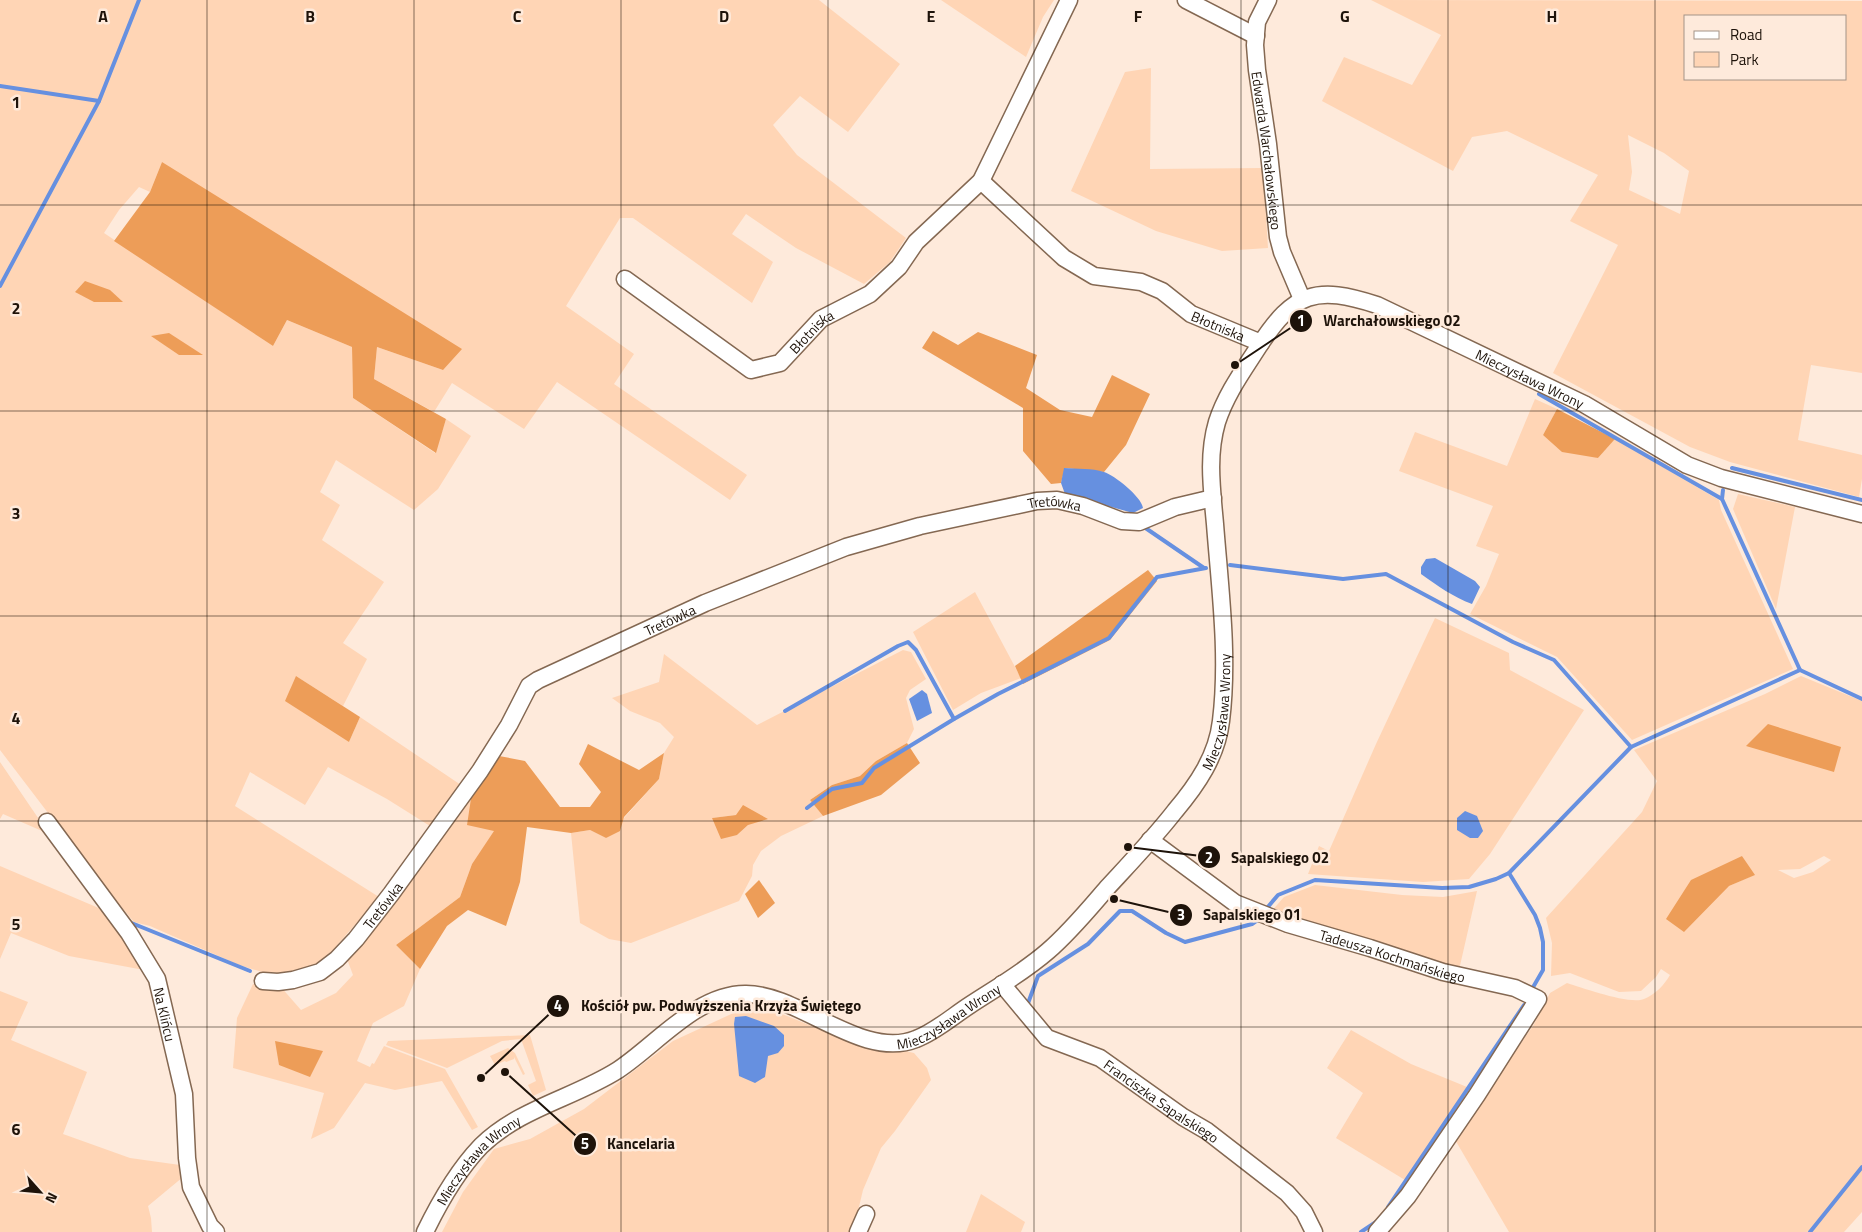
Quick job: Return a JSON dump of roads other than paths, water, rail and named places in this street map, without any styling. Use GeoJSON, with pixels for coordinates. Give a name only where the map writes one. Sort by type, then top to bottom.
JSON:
{"type":"FeatureCollection","features":[{"type":"Feature","properties":{"kind":"street","name":"Błotniska"},"geometry":{"type":"LineString","coordinates":[[625,279],[751,370],[780,362],[821,318],[870,294],[899,267],[916,242],[981,181],[1069,0]]}},
{"type":"Feature","properties":{"kind":"street"},"geometry":{"type":"LineString","coordinates":[[1186,0],[1256,36]]}},
{"type":"Feature","properties":{"kind":"street","name":"Edwarda Warchałowskiego"},"geometry":{"type":"LineString","coordinates":[[1268,0],[1257,22],[1257,70],[1268,144],[1278,236],[1282,252],[1302,299]]}},
{"type":"Feature","properties":{"kind":"street","name":"Błotniska"},"geometry":{"type":"LineString","coordinates":[[981,181],[1064,258],[1094,276],[1141,282],[1162,291],[1191,314],[1261,343]]}},
{"type":"Feature","properties":{"kind":"street","name":"Mieczysława Wrony"},"geometry":{"type":"LineString","coordinates":[[425,1232],[449,1187],[481,1146],[500,1129],[523,1115],[613,1073],[635,1059],[684,1019],[706,1004],[727,995],[748,993],[766,997],[866,1039],[885,1043],[915,1040],[931,1032],[1046,953],[1078,922],[1176,811],[1202,775],[1215,750],[1220,726],[1224,640],[1211,460],[1216,425],[1229,394],[1275,322],[1287,309],[1302,299],[1316,295],[1332,294],[1377,305],[1584,404],[1687,465],[1721,478],[1862,514]]}},
{"type":"Feature","properties":{"kind":"street","name":"Tretówka"},"geometry":{"type":"LineString","coordinates":[[263,981],[293,980],[320,972],[337,959],[356,939],[480,771],[509,725],[529,686],[538,680],[705,603],[846,547],[920,526],[1037,501],[1057,500],[1083,506],[1122,521],[1139,522],[1175,507],[1213,498]]}},
{"type":"Feature","properties":{"kind":"street","name":"Na Klińcu"},"geometry":{"type":"LineString","coordinates":[[47,822],[129,933],[157,979],[184,1094],[187,1158],[191,1186],[210,1226],[216,1232]]}},
{"type":"Feature","properties":{"kind":"street","name":"Tadeusza Kochmańskiego"},"geometry":{"type":"LineString","coordinates":[[1150,840],[1235,903],[1252,910],[1288,924],[1443,972],[1515,988],[1538,999],[1477,1095],[1408,1196],[1377,1232]]}},
{"type":"Feature","properties":{"kind":"street","name":"Franciszka Sapalskiego"},"geometry":{"type":"LineString","coordinates":[[1002,984],[1047,1038],[1100,1058],[1207,1132],[1287,1193],[1304,1212],[1314,1232]]}},
{"type":"Feature","properties":{"kind":"street"},"geometry":{"type":"LineString","coordinates":[[858,1232],[866,1214]]}},
{"type":"Feature","properties":{"kind":"water"},"geometry":{"type":"Polygon","coordinates":[[[1064,468],[1095,470],[1109,474],[1138,498],[1143,508],[1133,513],[1065,494],[1061,483],[1064,468]]]}},
{"type":"Feature","properties":{"kind":"water"},"geometry":{"type":"Polygon","coordinates":[[[1435,558],[1475,581],[1480,587],[1472,604],[1452,595],[1421,574],[1421,567],[1426,559],[1435,558]]]}},
{"type":"Feature","properties":{"kind":"water"},"geometry":{"type":"Polygon","coordinates":[[[922,690],[927,694],[932,713],[917,721],[909,699],[922,690]]]}},
{"type":"Feature","properties":{"kind":"water"},"geometry":{"type":"Polygon","coordinates":[[[1465,811],[1477,816],[1483,831],[1478,838],[1470,838],[1457,830],[1457,818],[1465,811]]]}},
{"type":"Feature","properties":{"kind":"water"},"geometry":{"type":"Polygon","coordinates":[[[746,1016],[774,1026],[784,1035],[784,1046],[778,1053],[768,1056],[765,1077],[755,1083],[739,1076],[734,1024],[735,1017],[746,1016]]]}},
{"type":"Feature","properties":{"kind":"waterway"},"geometry":{"type":"LineString","coordinates":[[0,286],[99,101],[139,0]]}},
{"type":"Feature","properties":{"kind":"waterway"},"geometry":{"type":"LineString","coordinates":[[0,86],[99,101]]}},
{"type":"Feature","properties":{"kind":"waterway"},"geometry":{"type":"LineString","coordinates":[[1539,394],[1722,499],[1800,670]]}},
{"type":"Feature","properties":{"kind":"waterway"},"geometry":{"type":"LineString","coordinates":[[1732,468],[1862,500]]}},
{"type":"Feature","properties":{"kind":"waterway"},"geometry":{"type":"LineString","coordinates":[[1722,499],[1723,490]]}},
{"type":"Feature","properties":{"kind":"waterway"},"geometry":{"type":"LineString","coordinates":[[1144,527],[1204,568]]}},
{"type":"Feature","properties":{"kind":"waterway"},"geometry":{"type":"LineString","coordinates":[[1230,565],[1343,579],[1386,574],[1513,642],[1554,660],[1631,747]]}},
{"type":"Feature","properties":{"kind":"waterway"},"geometry":{"type":"LineString","coordinates":[[807,808],[832,789],[862,783],[874,768],[998,694],[1109,638],[1157,577],[1206,568]]}},
{"type":"Feature","properties":{"kind":"waterway"},"geometry":{"type":"LineString","coordinates":[[785,711],[908,642],[916,650],[954,719]]}},
{"type":"Feature","properties":{"kind":"waterway"},"geometry":{"type":"LineString","coordinates":[[1267,908],[1278,895],[1315,880],[1442,888],[1469,887],[1496,879],[1509,873],[1631,747],[1800,670],[1862,699]]}},
{"type":"Feature","properties":{"kind":"waterway"},"geometry":{"type":"LineString","coordinates":[[1509,873],[1535,915],[1543,942],[1543,970],[1532,989]]}},
{"type":"Feature","properties":{"kind":"waterway"},"geometry":{"type":"LineString","coordinates":[[1027,1006],[1038,976],[1088,944],[1120,911],[1132,911],[1166,933],[1185,942],[1252,924],[1259,919]]}},
{"type":"Feature","properties":{"kind":"waterway"},"geometry":{"type":"LineString","coordinates":[[129,922],[250,971]]}},
{"type":"Feature","properties":{"kind":"waterway"},"geometry":{"type":"LineString","coordinates":[[1388,1207],[1524,1005]]}},
{"type":"Feature","properties":{"kind":"waterway"},"geometry":{"type":"LineString","coordinates":[[1810,1232],[1862,1167]]}},
{"type":"Feature","properties":{"kind":"waterway"},"geometry":{"type":"LineString","coordinates":[[1361,1232],[1376,1222]]}},
{"type":"Feature","properties":{"kind":"place","name":"Warchałowskiego 02"},"geometry":{"type":"Point","coordinates":[1235,365]}},
{"type":"Feature","properties":{"kind":"place","name":"Sapalskiego 02"},"geometry":{"type":"Point","coordinates":[1128,847]}},
{"type":"Feature","properties":{"kind":"place","name":"Sapalskiego 01"},"geometry":{"type":"Point","coordinates":[1114,899]}},
{"type":"Feature","properties":{"kind":"place","name":"Kancelaria"},"geometry":{"type":"Point","coordinates":[505,1072]}},
{"type":"Feature","properties":{"kind":"place","name":"Kościół pw. Podwyższenia Krzyża Świętego"},"geometry":{"type":"Point","coordinates":[481,1078]}}]}
